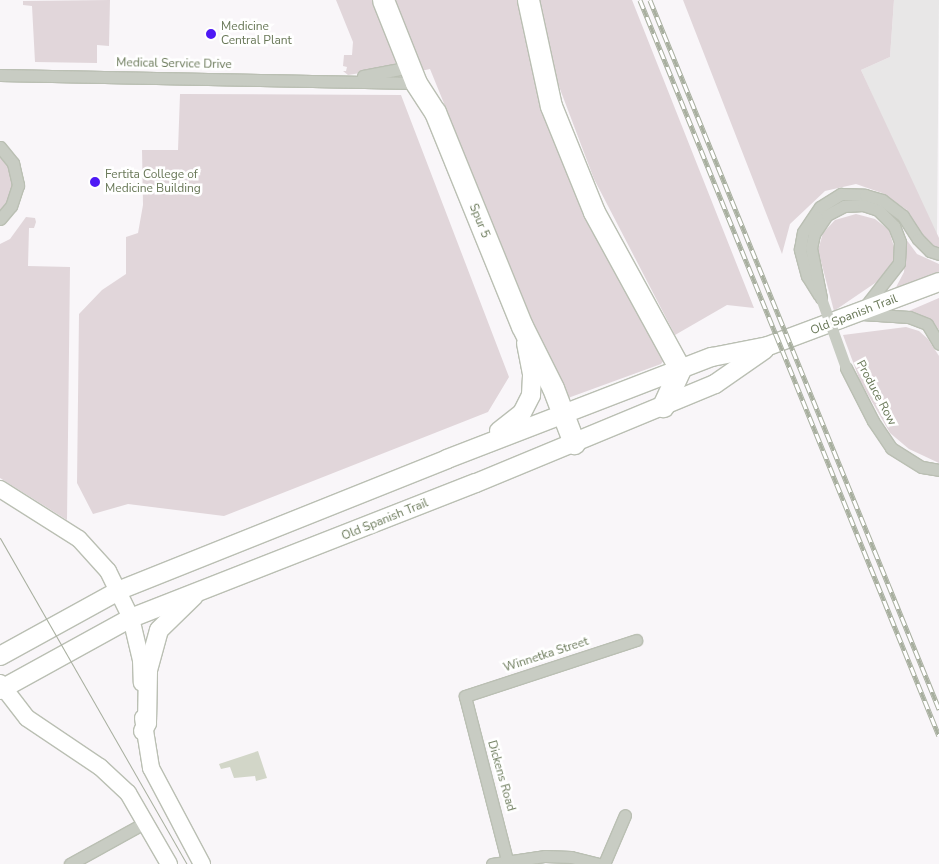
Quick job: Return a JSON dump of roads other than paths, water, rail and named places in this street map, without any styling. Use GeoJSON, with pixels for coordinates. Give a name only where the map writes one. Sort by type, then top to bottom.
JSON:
{"type":"FeatureCollection","features":[{"type":"Feature","properties":{"kind":"highway","name":"Spur 5"},"geometry":{"type":"LineString","coordinates":[[383,0],[413,75],[435,112],[522,326],[563,413],[574,443]]}},
{"type":"Feature","properties":{"kind":"highway"},"geometry":{"type":"LineString","coordinates":[[528,0],[551,106],[594,212],[680,369],[663,406]]}},
{"type":"Feature","properties":{"kind":"main road","name":"Old Spanish Trail"},"geometry":{"type":"LineString","coordinates":[[0,656],[120,590],[447,459],[712,357],[768,346],[860,314],[939,282]]}},
{"type":"Feature","properties":{"kind":"main road"},"geometry":{"type":"LineString","coordinates":[[447,459],[467,445],[510,425],[522,413],[531,396],[532,374],[522,326]]}},
{"type":"Feature","properties":{"kind":"main road","name":"Old Spanish Trail"},"geometry":{"type":"LineString","coordinates":[[1,687],[131,618],[574,443],[715,384],[768,346]]}},
{"type":"Feature","properties":{"kind":"main road"},"geometry":{"type":"LineString","coordinates":[[0,489],[79,539],[108,571],[120,590],[131,618],[142,673],[143,731],[151,768],[202,864]]}},
{"type":"Feature","properties":{"kind":"main road"},"geometry":{"type":"LineString","coordinates":[[143,731],[147,723],[148,670],[159,630],[202,589]]}},
{"type":"Feature","properties":{"kind":"main road"},"geometry":{"type":"LineString","coordinates":[[1,687],[13,704],[39,728],[100,767],[128,793],[169,864]]}},
{"type":"Feature","properties":{"kind":"street","name":"Medical Service Drive"},"geometry":{"type":"LineString","coordinates":[[0,75],[348,79],[413,75]]}},
{"type":"Feature","properties":{"kind":"street","name":"Medical Service Drive"},"geometry":{"type":"LineString","coordinates":[[348,79],[413,75]]}},
{"type":"Feature","properties":{"kind":"street"},"geometry":{"type":"LineString","coordinates":[[0,147],[13,163],[18,184],[12,206],[0,219]]}},
{"type":"Feature","properties":{"kind":"street","name":"Produce Row"},"geometry":{"type":"LineString","coordinates":[[821,298],[807,276],[800,249],[803,232],[820,207],[841,194],[864,195],[882,200],[903,216],[918,240],[930,251],[939,254]]}},
{"type":"Feature","properties":{"kind":"street","name":"Produce Row"},"geometry":{"type":"LineString","coordinates":[[860,314],[899,263],[900,242],[894,226],[878,210],[844,206],[827,215],[819,224],[811,248],[821,298],[846,368],[872,421],[891,448],[922,467],[939,470]]}},
{"type":"Feature","properties":{"kind":"street"},"geometry":{"type":"LineString","coordinates":[[860,314],[909,317],[927,324],[939,344]]}},
{"type":"Feature","properties":{"kind":"street","name":"Winnetka Street"},"geometry":{"type":"LineString","coordinates":[[465,696],[636,640]]}},
{"type":"Feature","properties":{"kind":"street","name":"Dickens Road"},"geometry":{"type":"LineString","coordinates":[[465,696],[508,862]]}},
{"type":"Feature","properties":{"kind":"street"},"geometry":{"type":"LineString","coordinates":[[604,864],[625,815]]}},
{"type":"Feature","properties":{"kind":"street"},"geometry":{"type":"LineString","coordinates":[[70,864],[146,822]]}},
{"type":"Feature","properties":{"kind":"street"},"geometry":{"type":"LineString","coordinates":[[492,864],[546,856],[586,859],[599,864]]}},
{"type":"Feature","properties":{"kind":"tram line"},"geometry":{"type":"LineString","coordinates":[[0,538],[187,864]]}},
{"type":"Feature","properties":{"kind":"railway"},"geometry":{"type":"LineString","coordinates":[[640,0],[939,736]]}},
{"type":"Feature","properties":{"kind":"railway"},"geometry":{"type":"LineString","coordinates":[[650,0],[939,709]]}},
{"type":"Feature","properties":{"kind":"place","name":"Medicine Central Plant"},"geometry":{"type":"Point","coordinates":[211,34]}},
{"type":"Feature","properties":{"kind":"place","name":"Fertita College of Medicine Building"},"geometry":{"type":"Point","coordinates":[95,182]}}]}
